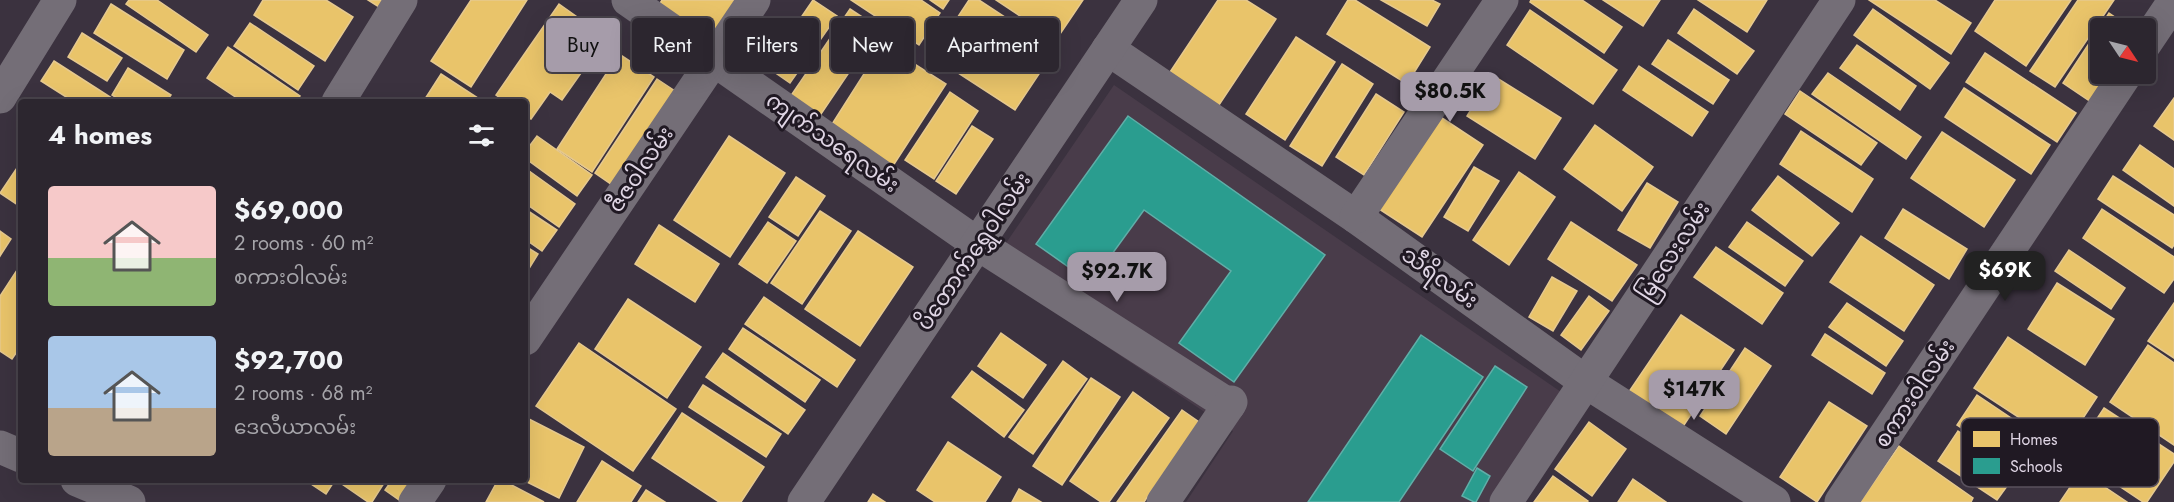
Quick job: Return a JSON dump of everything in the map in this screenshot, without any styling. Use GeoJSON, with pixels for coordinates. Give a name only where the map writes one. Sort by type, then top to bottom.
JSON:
{"type":"FeatureCollection","features":[{"type":"Feature","properties":{"kind":"street"},"geometry":{"type":"LineString","coordinates":[[0,97],[60,0]]}},
{"type":"Feature","properties":{"kind":"street"},"geometry":{"type":"LineString","coordinates":[[340,99],[400,0]]}},
{"type":"Feature","properties":{"kind":"street","name":"ကျက်သရေလမ်း"},"geometry":{"type":"LineString","coordinates":[[628,0],[978,244],[1230,404],[1163,502]]}},
{"type":"Feature","properties":{"kind":"street","name":"ဇီဇဝါလမ်း"},"geometry":{"type":"LineString","coordinates":[[528,335],[754,0]]}},
{"type":"Feature","properties":{"kind":"street","name":"ပိတောက်ရွှေဝါလမ်း"},"geometry":{"type":"LineString","coordinates":[[804,502],[1141,0]]}},
{"type":"Feature","properties":{"kind":"street"},"geometry":{"type":"LineString","coordinates":[[1356,217],[1502,0]]}},
{"type":"Feature","properties":{"kind":"street","name":"မြလေးလမ်း"},"geometry":{"type":"LineString","coordinates":[[1506,502],[1839,0]]}},
{"type":"Feature","properties":{"kind":"street"},"geometry":{"type":"LineString","coordinates":[[2156,28],[2174,1]]}},
{"type":"Feature","properties":{"kind":"street","name":"သီရိလမ်း"},"geometry":{"type":"LineString","coordinates":[[1108,49],[1356,217],[1586,382],[1774,502]]}},
{"type":"Feature","properties":{"kind":"street","name":"စကားဝါလမ်း"},"geometry":{"type":"LineString","coordinates":[[1841,502],[2119,84]]}},
{"type":"Feature","properties":{"kind":"street"},"geometry":{"type":"LineString","coordinates":[[0,447],[18,455]]}},
{"type":"Feature","properties":{"kind":"street"},"geometry":{"type":"LineString","coordinates":[[93,483],[129,502]]}},
{"type":"Feature","properties":{"kind":"street"},"geometry":{"type":"LineString","coordinates":[[415,502],[428,483]]}},
{"type":"Feature","properties":{"kind":"shaded area"},"geometry":{"type":"Polygon","coordinates":[[[1114,85],[1564,394],[1489,502],[1186,502],[1233,431],[989,268],[1114,85]]]}},
{"type":"Feature","properties":{"kind":"building: Homes"},"geometry":{"type":"Polygon","coordinates":[[[129,0],[157,0],[208,35],[196,52],[126,4],[129,0]]]}},
{"type":"Feature","properties":{"kind":"building: Homes"},"geometry":{"type":"Polygon","coordinates":[[[263,0],[326,0],[353,17],[325,61],[254,15],[263,0]]]}},
{"type":"Feature","properties":{"kind":"building: Homes"},"geometry":{"type":"Polygon","coordinates":[[[368,0],[384,0],[379,7],[368,0]]]}},
{"type":"Feature","properties":{"kind":"building: Homes"},"geometry":{"type":"Polygon","coordinates":[[[471,0],[527,0],[471,87],[431,61],[471,0]]]}},
{"type":"Feature","properties":{"kind":"building: Homes"},"geometry":{"type":"Polygon","coordinates":[[[662,0],[754,0],[742,18],[725,18],[725,43],[719,52],[713,48],[713,18],[668,18],[656,10],[662,0]]]}},
{"type":"Feature","properties":{"kind":"building: Homes"},"geometry":{"type":"Polygon","coordinates":[[[813,0],[837,16],[831,18],[831,25],[819,42],[819,18],[801,18],[813,0]]]}},
{"type":"Feature","properties":{"kind":"building: Homes"},"geometry":{"type":"Polygon","coordinates":[[[851,0],[921,0],[940,13],[937,18],[926,18],[926,34],[919,45],[914,42],[914,18],[878,18],[851,0]]]}},
{"type":"Feature","properties":{"kind":"building: Homes"},"geometry":{"type":"Polygon","coordinates":[[[930,0],[949,0],[943,9],[930,0]]]}},
{"type":"Feature","properties":{"kind":"building: Homes"},"geometry":{"type":"Polygon","coordinates":[[[969,0],[979,0],[1006,18],[957,18],[969,0]]]}},
{"type":"Feature","properties":{"kind":"building: Homes"},"geometry":{"type":"Polygon","coordinates":[[[996,0],[1083,0],[1059,36],[1059,18],[1023,18],[996,0]]]}},
{"type":"Feature","properties":{"kind":"building: Homes"},"geometry":{"type":"Polygon","coordinates":[[[1218,0],[1246,0],[1276,19],[1211,117],[1162,84],[1218,0]]]}},
{"type":"Feature","properties":{"kind":"building: Homes"},"geometry":{"type":"Polygon","coordinates":[[[1348,0],[1355,0],[1430,47],[1407,84],[1327,34],[1348,0]]]}},
{"type":"Feature","properties":{"kind":"building: Homes"},"geometry":{"type":"Polygon","coordinates":[[[1381,0],[1432,0],[1440,4],[1427,26],[1381,0]]]}},
{"type":"Feature","properties":{"kind":"building: Homes"},"geometry":{"type":"Polygon","coordinates":[[[1531,0],[1582,0],[1622,27],[1604,53],[1530,2],[1531,0]]]}},
{"type":"Feature","properties":{"kind":"building: Homes"},"geometry":{"type":"Polygon","coordinates":[[[1603,0],[1660,0],[1643,26],[1603,0]]]}},
{"type":"Feature","properties":{"kind":"building: Homes"},"geometry":{"type":"Polygon","coordinates":[[[1698,0],[1767,0],[1747,32],[1698,0]]]}},
{"type":"Feature","properties":{"kind":"building: Homes"},"geometry":{"type":"Polygon","coordinates":[[[1869,0],[1935,0],[1971,23],[1951,54],[1869,0]]]}},
{"type":"Feature","properties":{"kind":"building: Homes"},"geometry":{"type":"Polygon","coordinates":[[[1995,0],[2071,0],[2026,66],[1975,31],[1995,0]]]}},
{"type":"Feature","properties":{"kind":"building: Homes"},"geometry":{"type":"Polygon","coordinates":[[[2078,0],[2114,0],[2102,18],[2090,18],[2090,35],[2055,87],[2030,71],[2078,0]]]}},
{"type":"Feature","properties":{"kind":"building: Homes"},"geometry":{"type":"Polygon","coordinates":[[[111,4],[184,50],[167,79],[94,33],[111,4]]]}},
{"type":"Feature","properties":{"kind":"building: Homes"},"geometry":{"type":"Polygon","coordinates":[[[559,4],[579,18],[549,18],[559,4]]]}},
{"type":"Feature","properties":{"kind":"building: Homes"},"geometry":{"type":"Polygon","coordinates":[[[850,9],[864,18],[844,18],[850,9]]]}},
{"type":"Feature","properties":{"kind":"building: Homes"},"geometry":{"type":"Polygon","coordinates":[[[1694,9],[1754,51],[1737,74],[1678,33],[1694,9]]]}},
{"type":"Feature","properties":{"kind":"building: Homes"},"geometry":{"type":"Polygon","coordinates":[[[1873,9],[1949,63],[1930,89],[1854,35],[1873,9]]]}},
{"type":"Feature","properties":{"kind":"building: Homes"},"geometry":{"type":"Polygon","coordinates":[[[1530,10],[1617,70],[1593,104],[1507,45],[1530,10]]]}},
{"type":"Feature","properties":{"kind":"building: Homes"},"geometry":{"type":"Polygon","coordinates":[[[2109,13],[2116,18],[2106,18],[2109,13]]]}},
{"type":"Feature","properties":{"kind":"building: Homes"},"geometry":{"type":"Polygon","coordinates":[[[250,23],[314,66],[298,90],[234,46],[250,23]]]}},
{"type":"Feature","properties":{"kind":"building: Homes"},"geometry":{"type":"Polygon","coordinates":[[[546,23],[546,72],[582,72],[562,100],[550,92],[531,119],[528,118],[528,99],[502,99],[496,95],[546,23]]]}},
{"type":"Feature","properties":{"kind":"building: Homes"},"geometry":{"type":"Polygon","coordinates":[[[82,33],[122,58],[107,81],[68,57],[82,33]]]}},
{"type":"Feature","properties":{"kind":"building: Homes"},"geometry":{"type":"Polygon","coordinates":[[[831,37],[831,72],[849,72],[819,117],[790,97],[807,72],[819,72],[819,54],[831,37]]]}},
{"type":"Feature","properties":{"kind":"building: Homes"},"geometry":{"type":"Polygon","coordinates":[[[1296,37],[1335,62],[1285,140],[1246,114],[1296,37]]]}},
{"type":"Feature","properties":{"kind":"building: Homes"},"geometry":{"type":"Polygon","coordinates":[[[1668,40],[1729,80],[1713,104],[1652,64],[1668,40]]]}},
{"type":"Feature","properties":{"kind":"building: Homes"},"geometry":{"type":"Polygon","coordinates":[[[2090,42],[2090,84],[2112,84],[2097,106],[2063,83],[2090,42]]]}},
{"type":"Feature","properties":{"kind":"building: Homes"},"geometry":{"type":"Polygon","coordinates":[[[1857,45],[1916,86],[1900,110],[1840,68],[1857,45]]]}},
{"type":"Feature","properties":{"kind":"building: Homes"},"geometry":{"type":"Polygon","coordinates":[[[228,47],[300,96],[298,99],[238,99],[207,78],[228,47]]]}},
{"type":"Feature","properties":{"kind":"building: Homes"},"geometry":{"type":"Polygon","coordinates":[[[1985,53],[2076,113],[2057,142],[1966,82],[1985,53]]]}},
{"type":"Feature","properties":{"kind":"building: Homes"},"geometry":{"type":"Polygon","coordinates":[[[620,55],[632,63],[632,72],[646,72],[654,77],[592,172],[557,149],[607,72],[620,72],[620,55]]]}},
{"type":"Feature","properties":{"kind":"building: Homes"},"geometry":{"type":"Polygon","coordinates":[[[54,61],[113,99],[69,99],[41,81],[54,61]]]}},
{"type":"Feature","properties":{"kind":"building: Homes"},"geometry":{"type":"Polygon","coordinates":[[[914,64],[946,84],[889,172],[827,132],[865,72],[914,72],[914,64]]]}},
{"type":"Feature","properties":{"kind":"building: Homes"},"geometry":{"type":"Polygon","coordinates":[[[1342,64],[1373,84],[1322,166],[1290,146],[1342,64]]]}},
{"type":"Feature","properties":{"kind":"building: Homes"},"geometry":{"type":"Polygon","coordinates":[[[1639,66],[1708,112],[1692,136],[1623,90],[1639,66]]]}},
{"type":"Feature","properties":{"kind":"building: Homes"},"geometry":{"type":"Polygon","coordinates":[[[128,68],[171,95],[168,99],[118,99],[112,95],[128,68]]]}},
{"type":"Feature","properties":{"kind":"building: Homes"},"geometry":{"type":"Polygon","coordinates":[[[774,72],[798,72],[790,83],[774,72]]]}},
{"type":"Feature","properties":{"kind":"building: Homes"},"geometry":{"type":"Polygon","coordinates":[[[957,72],[1040,72],[1015,110],[957,72]]]}},
{"type":"Feature","properties":{"kind":"building: Homes"},"geometry":{"type":"Polygon","coordinates":[[[1828,73],[1921,137],[1906,159],[1812,94],[1828,73]]]}},
{"type":"Feature","properties":{"kind":"building: Homes"},"geometry":{"type":"Polygon","coordinates":[[[441,74],[479,99],[425,99],[441,74]]]}},
{"type":"Feature","properties":{"kind":"building: Homes"},"geometry":{"type":"Polygon","coordinates":[[[1492,75],[1561,118],[1535,159],[1467,116],[1492,75]]]}},
{"type":"Feature","properties":{"kind":"building: Homes"},"geometry":{"type":"Polygon","coordinates":[[[657,79],[690,101],[628,196],[595,173],[657,79]]]}},
{"type":"Feature","properties":{"kind":"building: Homes"},"geometry":{"type":"Polygon","coordinates":[[[1964,88],[2050,145],[2031,174],[1945,117],[1964,88]]]}},
{"type":"Feature","properties":{"kind":"building: Homes"},"geometry":{"type":"Polygon","coordinates":[[[1800,91],[1877,143],[1861,165],[1785,114],[1800,91]]]}},
{"type":"Feature","properties":{"kind":"building: Homes"},"geometry":{"type":"Polygon","coordinates":[[[950,92],[978,111],[934,179],[905,160],[950,92]]]}},
{"type":"Feature","properties":{"kind":"building: Homes"},"geometry":{"type":"Polygon","coordinates":[[[1376,94],[1404,112],[1364,175],[1336,157],[1376,94]]]}},
{"type":"Feature","properties":{"kind":"building: Homes"},"geometry":{"type":"Polygon","coordinates":[[[2174,98],[2174,140],[2154,126],[2174,98]]]}},
{"type":"Feature","properties":{"kind":"building: Homes"},"geometry":{"type":"Polygon","coordinates":[[[1436,114],[1483,145],[1422,237],[1376,207],[1436,114]]]}},
{"type":"Feature","properties":{"kind":"building: Homes"},"geometry":{"type":"Polygon","coordinates":[[[1595,125],[1653,167],[1622,211],[1564,169],[1595,125]]]}},
{"type":"Feature","properties":{"kind":"building: Homes"},"geometry":{"type":"Polygon","coordinates":[[[972,126],[993,139],[956,194],[936,181],[972,126]]]}},
{"type":"Feature","properties":{"kind":"building: Homes"},"geometry":{"type":"Polygon","coordinates":[[[1801,131],[1873,179],[1852,212],[1780,164],[1801,131]]]}},
{"type":"Feature","properties":{"kind":"building: Homes"},"geometry":{"type":"Polygon","coordinates":[[[1942,132],[2015,180],[1984,227],[1911,178],[1942,132]]]}},
{"type":"Feature","properties":{"kind":"building: Homes"},"geometry":{"type":"Polygon","coordinates":[[[537,136],[592,175],[577,196],[528,160],[528,148],[537,136]]]}},
{"type":"Feature","properties":{"kind":"building: Homes"},"geometry":{"type":"Polygon","coordinates":[[[729,136],[785,173],[730,257],[674,220],[729,136]]]}},
{"type":"Feature","properties":{"kind":"building: Homes"},"geometry":{"type":"Polygon","coordinates":[[[2140,145],[2174,169],[2174,206],[2123,170],[2140,145]]]}},
{"type":"Feature","properties":{"kind":"building: Homes"},"geometry":{"type":"Polygon","coordinates":[[[18,166],[18,205],[0,193],[18,166]]]}},
{"type":"Feature","properties":{"kind":"building: Homes"},"geometry":{"type":"Polygon","coordinates":[[[1474,167],[1499,181],[1468,231],[1444,217],[1474,167]]]}},
{"type":"Feature","properties":{"kind":"building: Homes"},"geometry":{"type":"Polygon","coordinates":[[[528,170],[575,204],[559,227],[528,205],[528,170]]]}},
{"type":"Feature","properties":{"kind":"building: Homes"},"geometry":{"type":"Polygon","coordinates":[[[1519,172],[1555,197],[1509,265],[1473,240],[1519,172]]]}},
{"type":"Feature","properties":{"kind":"building: Homes"},"geometry":{"type":"Polygon","coordinates":[[[1778,176],[1839,223],[1812,256],[1752,210],[1778,176]]]}},
{"type":"Feature","properties":{"kind":"building: Homes"},"geometry":{"type":"Polygon","coordinates":[[[2113,176],[2174,215],[2174,245],[2172,248],[2098,199],[2113,176]]]}},
{"type":"Feature","properties":{"kind":"building: Homes"},"geometry":{"type":"Polygon","coordinates":[[[796,177],[825,196],[798,236],[769,217],[796,177]]]}},
{"type":"Feature","properties":{"kind":"building: Homes"},"geometry":{"type":"Polygon","coordinates":[[[1647,183],[1678,202],[1650,248],[1618,230],[1647,183]]]}},
{"type":"Feature","properties":{"kind":"building: Homes"},"geometry":{"type":"Polygon","coordinates":[[[1903,209],[1967,249],[1949,279],[1885,238],[1903,209]]]}},
{"type":"Feature","properties":{"kind":"building: Homes"},"geometry":{"type":"Polygon","coordinates":[[[2102,209],[2174,257],[2174,279],[2164,293],[2083,238],[2102,209]]]}},
{"type":"Feature","properties":{"kind":"building: Homes"},"geometry":{"type":"Polygon","coordinates":[[[528,211],[557,230],[542,251],[528,241],[528,211]]]}},
{"type":"Feature","properties":{"kind":"building: Homes"},"geometry":{"type":"Polygon","coordinates":[[[820,211],[851,231],[802,304],[771,283],[820,211]]]}},
{"type":"Feature","properties":{"kind":"building: Homes"},"geometry":{"type":"Polygon","coordinates":[[[768,222],[796,241],[767,283],[739,264],[768,222]]]}},
{"type":"Feature","properties":{"kind":"building: Homes"},"geometry":{"type":"Polygon","coordinates":[[[1571,222],[1637,265],[1612,301],[1548,259],[1571,222]]]}},
{"type":"Feature","properties":{"kind":"building: Homes"},"geometry":{"type":"Polygon","coordinates":[[[1747,222],[1803,261],[1785,286],[1729,247],[1747,222]]]}},
{"type":"Feature","properties":{"kind":"building: Homes"},"geometry":{"type":"Polygon","coordinates":[[[659,225],[719,264],[695,302],[635,264],[659,225]]]}},
{"type":"Feature","properties":{"kind":"building: Homes"},"geometry":{"type":"Polygon","coordinates":[[[0,231],[11,239],[0,256],[0,231]]]}},
{"type":"Feature","properties":{"kind":"building: Homes"},"geometry":{"type":"Polygon","coordinates":[[[858,231],[913,267],[860,346],[805,309],[858,231]]]}},
{"type":"Feature","properties":{"kind":"building: Homes"},"geometry":{"type":"Polygon","coordinates":[[[1861,236],[1934,285],[1904,331],[1830,282],[1861,236]]]}},
{"type":"Feature","properties":{"kind":"building: Homes"},"geometry":{"type":"Polygon","coordinates":[[[1716,247],[1783,293],[1762,324],[1694,277],[1716,247]]]}},
{"type":"Feature","properties":{"kind":"building: Homes"},"geometry":{"type":"Polygon","coordinates":[[[528,248],[538,254],[528,270],[528,248]]]}},
{"type":"Feature","properties":{"kind":"building: Homes"},"geometry":{"type":"Polygon","coordinates":[[[2069,250],[2125,288],[2111,309],[2055,271],[2069,250]]]}},
{"type":"Feature","properties":{"kind":"building: Homes"},"geometry":{"type":"Polygon","coordinates":[[[18,269],[18,350],[12,359],[0,351],[0,296],[18,269]]]}},
{"type":"Feature","properties":{"kind":"building: Homes"},"geometry":{"type":"Polygon","coordinates":[[[1552,277],[1577,291],[1553,331],[1529,317],[1552,277]]]}},
{"type":"Feature","properties":{"kind":"building: Homes"},"geometry":{"type":"Polygon","coordinates":[[[2057,283],[2114,319],[2085,365],[2028,329],[2057,283]]]}},
{"type":"Feature","properties":{"kind":"building: Homes"},"geometry":{"type":"Polygon","coordinates":[[[1589,296],[1609,311],[1581,350],[1561,335],[1589,296]]]}},
{"type":"Feature","properties":{"kind":"building: Homes"},"geometry":{"type":"Polygon","coordinates":[[[764,297],[855,360],[837,387],[745,324],[764,297]]]}},
{"type":"Feature","properties":{"kind":"building: Homes"},"geometry":{"type":"Polygon","coordinates":[[[628,299],[701,347],[667,398],[595,349],[628,299]]]}},
{"type":"Feature","properties":{"kind":"building: Homes"},"geometry":{"type":"Polygon","coordinates":[[[1847,303],[1903,341],[1886,366],[1829,327],[1847,303]]]}},
{"type":"Feature","properties":{"kind":"building: Homes"},"geometry":{"type":"Polygon","coordinates":[[[2174,303],[2174,358],[2148,341],[2174,303]]]}},
{"type":"Feature","properties":{"kind":"building: Homes"},"geometry":{"type":"Polygon","coordinates":[[[1681,315],[1734,350],[1676,437],[1622,402],[1681,315]]]}},
{"type":"Feature","properties":{"kind":"building: Homes"},"geometry":{"type":"Polygon","coordinates":[[[743,328],[820,380],[805,402],[729,349],[743,328]]]}},
{"type":"Feature","properties":{"kind":"building: Homes"},"geometry":{"type":"Polygon","coordinates":[[[1001,333],[1046,365],[1023,398],[978,366],[1001,333]]]}},
{"type":"Feature","properties":{"kind":"building: Homes"},"geometry":{"type":"Polygon","coordinates":[[[1825,334],[1885,373],[1872,394],[1812,355],[1825,334]]]}},
{"type":"Feature","properties":{"kind":"building: Homes"},"geometry":{"type":"Polygon","coordinates":[[[2008,337],[2097,397],[2083,418],[2020,418],[1974,388],[2008,337]]]}},
{"type":"Feature","properties":{"kind":"building: Homes"},"geometry":{"type":"Polygon","coordinates":[[[579,343],[676,409],[633,471],[536,406],[579,343]]]}},
{"type":"Feature","properties":{"kind":"building: Homes"},"geometry":{"type":"Polygon","coordinates":[[[2148,345],[2174,363],[2174,445],[2159,435],[2159,418],[2134,418],[2110,402],[2148,345]]]}},
{"type":"Feature","properties":{"kind":"building: Homes"},"geometry":{"type":"Polygon","coordinates":[[[1745,348],[1771,366],[1726,434],[1700,416],[1745,348]]]}},
{"type":"Feature","properties":{"kind":"building: Homes"},"geometry":{"type":"Polygon","coordinates":[[[723,353],[805,410],[788,434],[706,377],[723,353]]]}},
{"type":"Feature","properties":{"kind":"building: Homes"},"geometry":{"type":"Polygon","coordinates":[[[1063,361],[1087,379],[1033,454],[1009,437],[1063,361]]]}},
{"type":"Feature","properties":{"kind":"building: Homes"},"geometry":{"type":"Polygon","coordinates":[[[972,371],[1024,410],[1004,437],[952,397],[972,371]]]}},
{"type":"Feature","properties":{"kind":"building: Homes"},"geometry":{"type":"Polygon","coordinates":[[[1091,378],[1120,397],[1062,485],[1033,466],[1091,378]]]}},
{"type":"Feature","properties":{"kind":"building: Homes"},"geometry":{"type":"Polygon","coordinates":[[[703,385],[781,434],[766,457],[689,407],[703,385]]]}},
{"type":"Feature","properties":{"kind":"building: Homes"},"geometry":{"type":"Polygon","coordinates":[[[1133,392],[1169,418],[1109,502],[1101,502],[1070,481],[1133,392]]]}},
{"type":"Feature","properties":{"kind":"building: Homes"},"geometry":{"type":"Polygon","coordinates":[[[1977,395],[2011,418],[1962,418],[1977,395]]]}},
{"type":"Feature","properties":{"kind":"building: Homes"},"geometry":{"type":"Polygon","coordinates":[[[1829,402],[1867,426],[1817,502],[1780,477],[1829,402]]]}},
{"type":"Feature","properties":{"kind":"building: Homes"},"geometry":{"type":"Polygon","coordinates":[[[2104,408],[2119,418],[2097,418],[2104,408]]]}},
{"type":"Feature","properties":{"kind":"building: Homes"},"geometry":{"type":"Polygon","coordinates":[[[1182,410],[1199,422],[1144,502],[1117,502],[1182,410]]]}},
{"type":"Feature","properties":{"kind":"building: Homes"},"geometry":{"type":"Polygon","coordinates":[[[682,413],[764,467],[741,502],[719,502],[652,458],[682,413]]]}},
{"type":"Feature","properties":{"kind":"building: Homes"},"geometry":{"type":"Polygon","coordinates":[[[528,419],[584,447],[559,498],[528,482],[528,419]]]}},
{"type":"Feature","properties":{"kind":"building: Homes"},"geometry":{"type":"Polygon","coordinates":[[[1589,422],[1626,449],[1592,496],[1555,469],[1589,422]]]}},
{"type":"Feature","properties":{"kind":"building: Homes"},"geometry":{"type":"Polygon","coordinates":[[[1958,431],[1961,433],[1961,476],[1938,461],[1958,431]]]}},
{"type":"Feature","properties":{"kind":"building: Homes"},"geometry":{"type":"Polygon","coordinates":[[[948,442],[1001,477],[985,502],[935,502],[917,490],[948,442]]]}},
{"type":"Feature","properties":{"kind":"building: Homes"},"geometry":{"type":"Polygon","coordinates":[[[2159,444],[2174,454],[2174,462],[2159,484],[2159,444]]]}},
{"type":"Feature","properties":{"kind":"building: Homes"},"geometry":{"type":"Polygon","coordinates":[[[1899,446],[1973,498],[1971,502],[1860,502],[1899,446]]]}},
{"type":"Feature","properties":{"kind":"building: Homes"},"geometry":{"type":"Polygon","coordinates":[[[602,461],[641,486],[631,502],[577,502],[602,461]]]}},
{"type":"Feature","properties":{"kind":"building: Homes"},"geometry":{"type":"Polygon","coordinates":[[[1553,476],[1588,501],[1534,502],[1553,476]]]}},
{"type":"Feature","properties":{"kind":"building: Homes"},"geometry":{"type":"Polygon","coordinates":[[[1633,479],[1666,502],[1618,502],[1633,479]]]}},
{"type":"Feature","properties":{"kind":"building: Homes"},"geometry":{"type":"Polygon","coordinates":[[[310,483],[333,483],[326,494],[310,483]]]}},
{"type":"Feature","properties":{"kind":"building: Homes"},"geometry":{"type":"Polygon","coordinates":[[[340,483],[384,483],[372,502],[368,502],[340,483]]]}},
{"type":"Feature","properties":{"kind":"building: Homes"},"geometry":{"type":"Polygon","coordinates":[[[390,483],[436,483],[402,502],[385,490],[390,483]]]}},
{"type":"Feature","properties":{"kind":"building: Homes"},"geometry":{"type":"Polygon","coordinates":[[[496,483],[508,483],[544,502],[486,502],[496,483]]]}},
{"type":"Feature","properties":{"kind":"building: Homes"},"geometry":{"type":"Polygon","coordinates":[[[1977,487],[2006,487],[1997,500],[1977,487]]]}},
{"type":"Feature","properties":{"kind":"building: Homes"},"geometry":{"type":"Polygon","coordinates":[[[2070,487],[2105,487],[2127,502],[2060,502],[2070,487]]]}},
{"type":"Feature","properties":{"kind":"building: Homes"},"geometry":{"type":"Polygon","coordinates":[[[2121,487],[2157,487],[2147,502],[2143,502],[2121,487]]]}},
{"type":"Feature","properties":{"kind":"building: Homes"},"geometry":{"type":"Polygon","coordinates":[[[1019,489],[1041,502],[1012,502],[1019,489]]]}},
{"type":"Feature","properties":{"kind":"building: Homes"},"geometry":{"type":"Polygon","coordinates":[[[646,490],[665,502],[638,502],[646,490]]]}},
{"type":"Feature","properties":{"kind":"building: Homes"},"geometry":{"type":"Polygon","coordinates":[[[873,494],[885,502],[868,502],[873,494]]]}},
{"type":"Feature","properties":{"kind":"building: Schools"},"geometry":{"type":"Polygon","coordinates":[[[1128,116],[1325,255],[1234,382],[1179,343],[1231,271],[1144,210],[1091,283],[1036,244],[1128,116]]]}},
{"type":"Feature","properties":{"kind":"building: Schools"},"geometry":{"type":"Polygon","coordinates":[[[1421,335],[1483,377],[1399,502],[1308,502],[1421,335]]]}},
{"type":"Feature","properties":{"kind":"building: Schools"},"geometry":{"type":"Polygon","coordinates":[[[1495,366],[1527,387],[1473,471],[1440,449],[1495,366]]]}},
{"type":"Feature","properties":{"kind":"building: Schools"},"geometry":{"type":"Polygon","coordinates":[[[1477,468],[1490,476],[1474,502],[1462,496],[1477,468]]]}}]}
